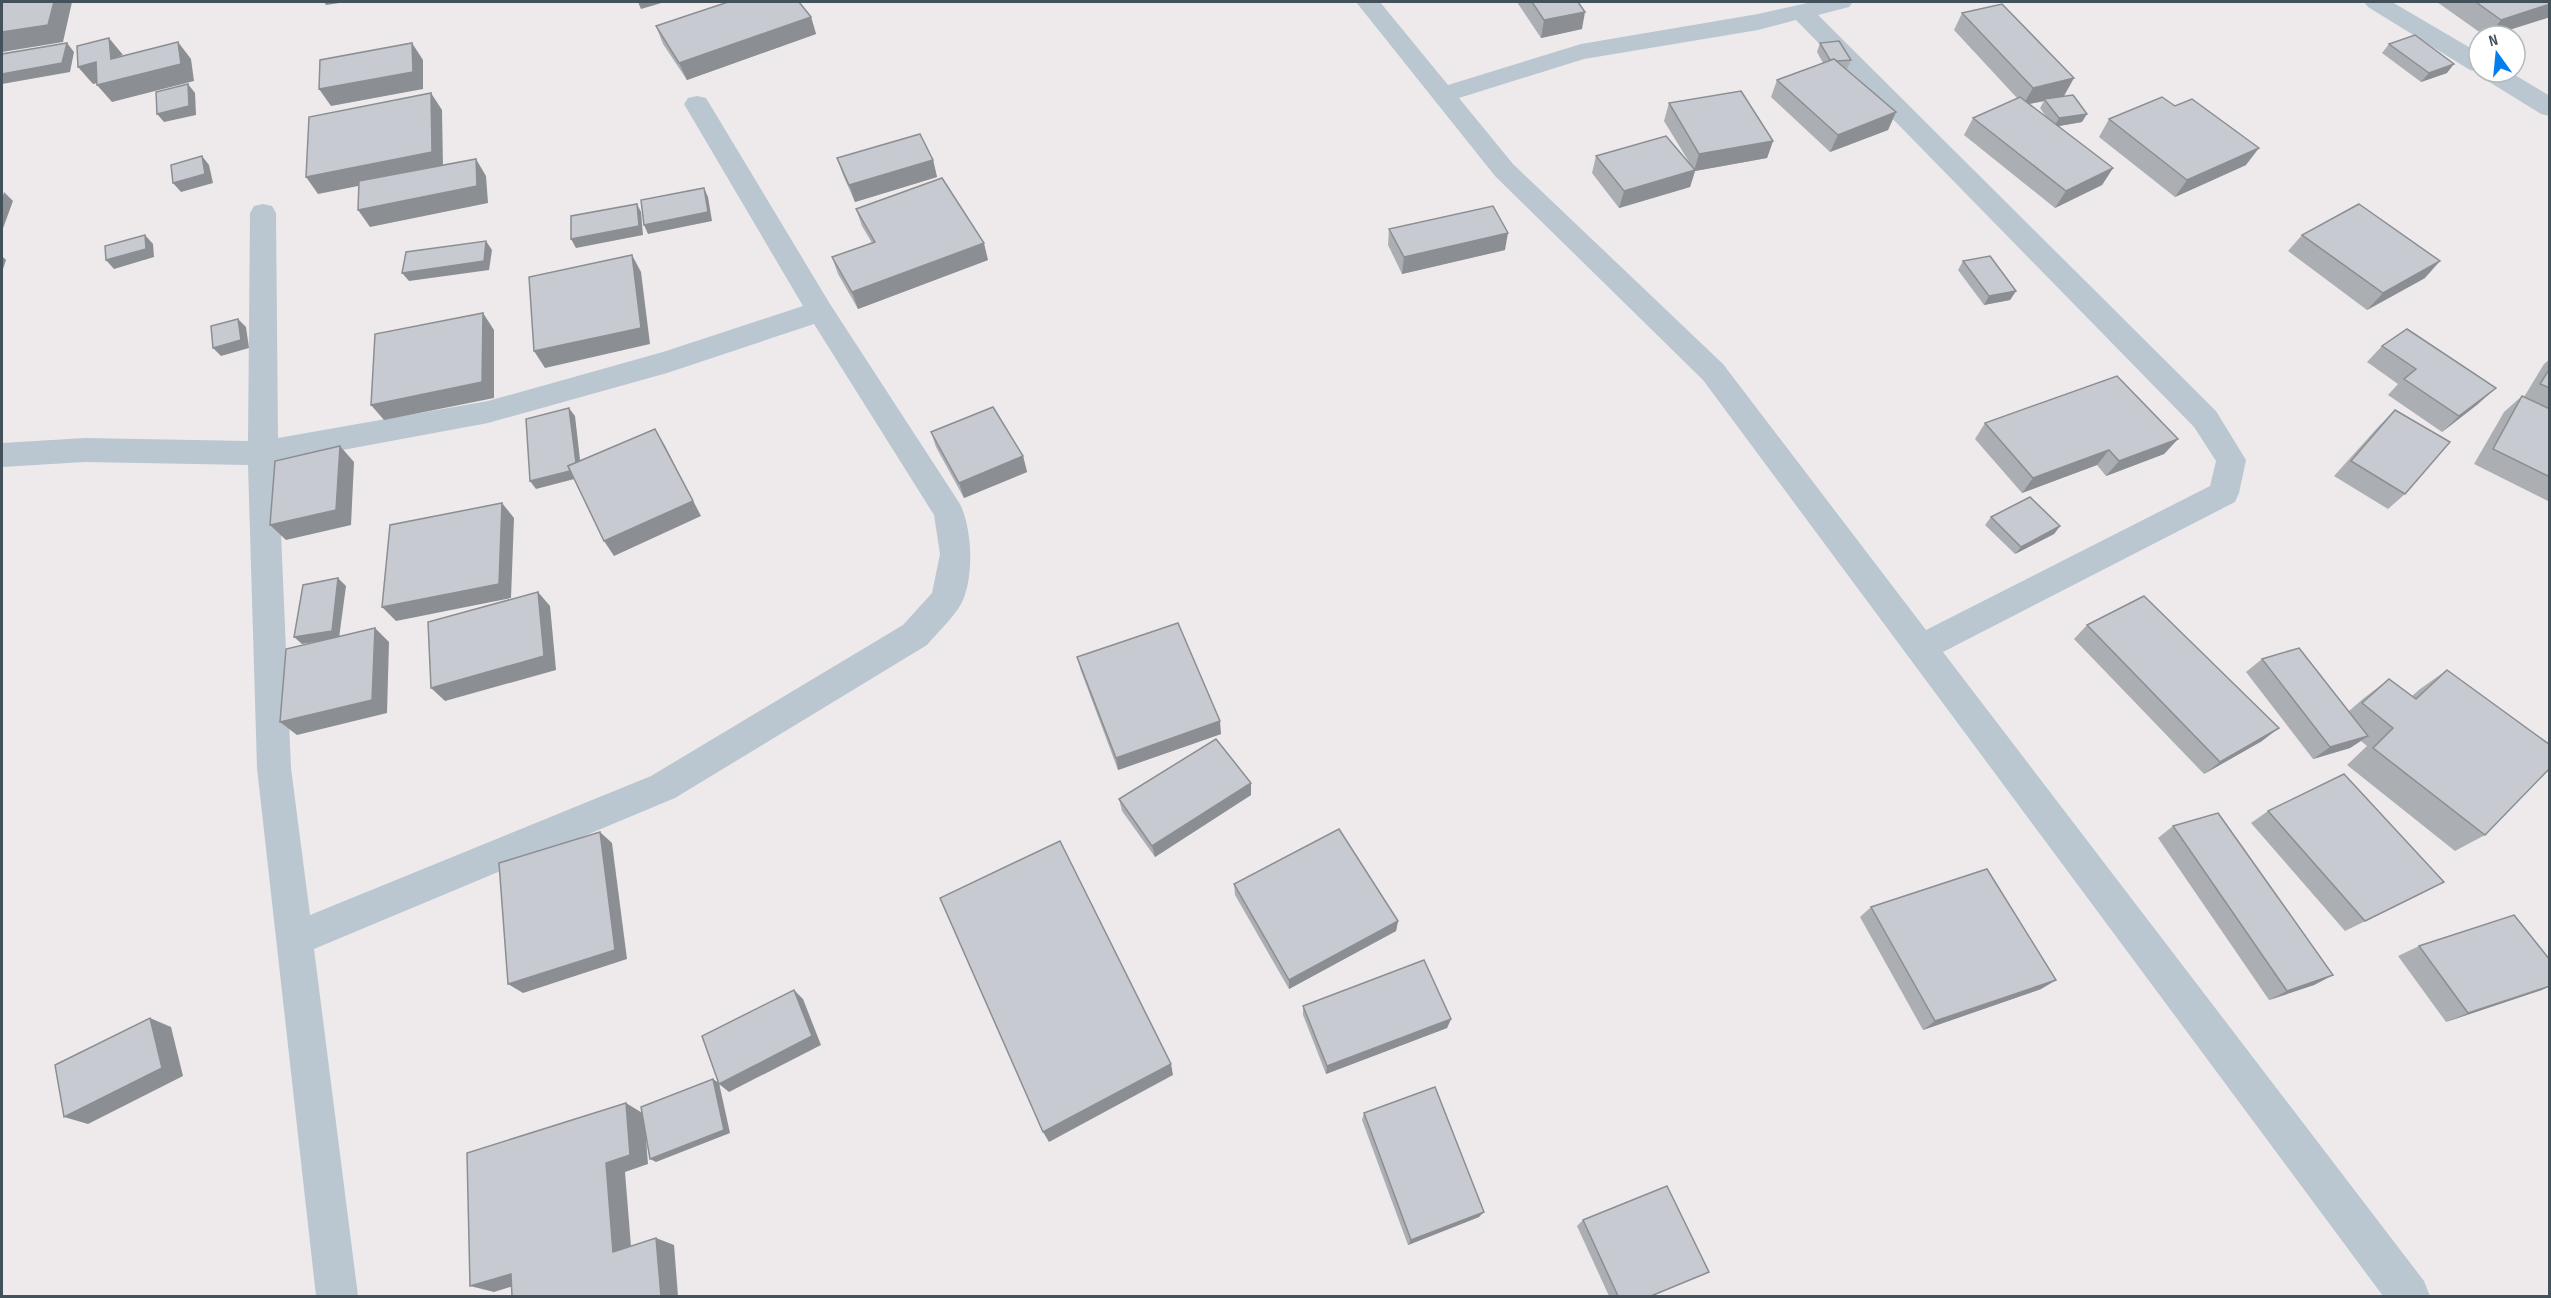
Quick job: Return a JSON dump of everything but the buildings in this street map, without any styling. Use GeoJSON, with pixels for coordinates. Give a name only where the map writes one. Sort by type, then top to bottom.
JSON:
{"type":"FeatureCollection","features":[{"type":"Feature","properties":{"kind":"street"},"geometry":{"type":"LineString","coordinates":[[1368,2],[1504,170],[1713,372],[2409,1296]]}},
{"type":"Feature","properties":{"kind":"street"},"geometry":{"type":"LineString","coordinates":[[1442,94],[1581,52],[1758,22],[1840,2]]}},
{"type":"Feature","properties":{"kind":"street"},"geometry":{"type":"LineString","coordinates":[[2376,2],[2467,57]]}},
{"type":"Feature","properties":{"kind":"street"},"geometry":{"type":"LineString","coordinates":[[1800,11],[2205,419],[2231,460],[2224,493],[1921,648]]}},
{"type":"Feature","properties":{"kind":"street"},"geometry":{"type":"LineString","coordinates":[[2511,84],[2550,108]]}},
{"type":"Feature","properties":{"kind":"street"},"geometry":{"type":"LineString","coordinates":[[294,939],[663,787],[915,635],[948,599],[956,554],[949,513],[820,310],[697,104]]}},
{"type":"Feature","properties":{"kind":"street"},"geometry":{"type":"LineString","coordinates":[[263,213],[263,453],[274,768],[337,1296]]}},
{"type":"Feature","properties":{"kind":"street"},"geometry":{"type":"LineString","coordinates":[[2,456],[85,450],[263,453],[488,412],[667,362],[820,310]]}}]}
